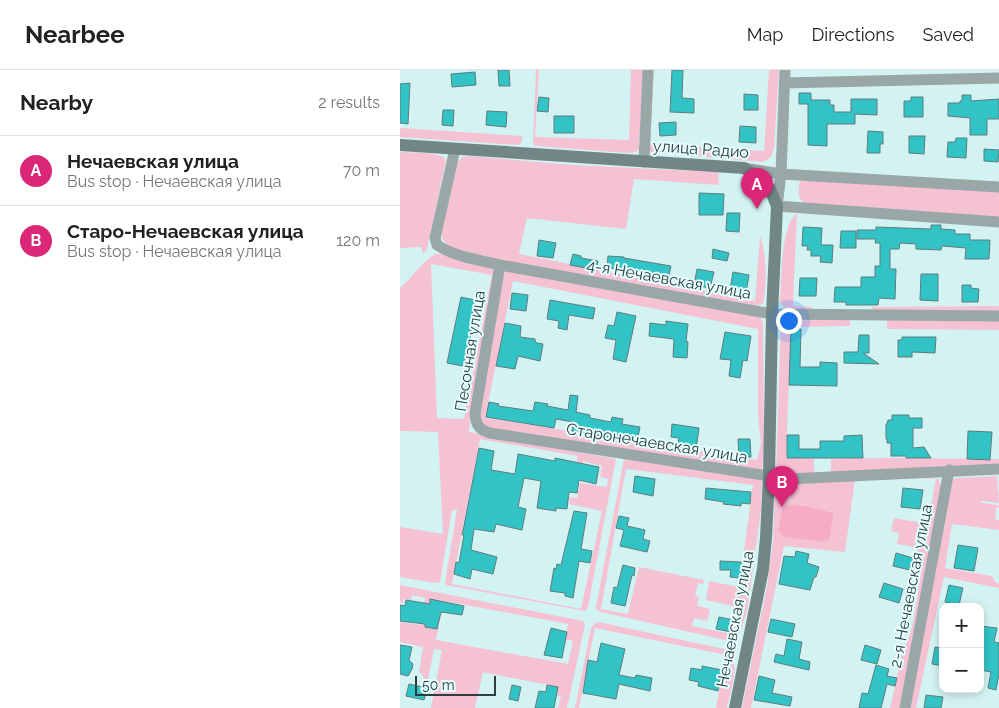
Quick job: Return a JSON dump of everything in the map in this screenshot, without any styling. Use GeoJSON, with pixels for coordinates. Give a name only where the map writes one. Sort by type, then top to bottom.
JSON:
{"type":"FeatureCollection","features":[{"type":"Feature","properties":{"kind":"street"},"geometry":{"type":"LineString","coordinates":[[644,162],[648,70]]}},
{"type":"Feature","properties":{"kind":"street"},"geometry":{"type":"LineString","coordinates":[[777,206],[781,174],[785,70]]}},
{"type":"Feature","properties":{"kind":"street"},"geometry":{"type":"LineString","coordinates":[[784,83],[999,78]]}},
{"type":"Feature","properties":{"kind":"street","name":"улица Радио"},"geometry":{"type":"LineString","coordinates":[[400,145],[744,168],[781,174],[999,187]]}},
{"type":"Feature","properties":{"kind":"street","name":"4-я Нечаевская улица"},"geometry":{"type":"LineString","coordinates":[[455,149],[435,238],[437,245],[451,252],[500,265],[772,314],[999,316]]}},
{"type":"Feature","properties":{"kind":"street"},"geometry":{"type":"LineString","coordinates":[[744,168],[770,188],[777,206]]}},
{"type":"Feature","properties":{"kind":"street"},"geometry":{"type":"LineString","coordinates":[[777,206],[999,222]]}},
{"type":"Feature","properties":{"kind":"street","name":"Нечаевская улица"},"geometry":{"type":"LineString","coordinates":[[735,708],[763,569],[769,476],[772,314],[777,206]]}},
{"type":"Feature","properties":{"kind":"street","name":"Песочная улица"},"geometry":{"type":"LineString","coordinates":[[490,434],[478,427],[475,414],[500,265]]}},
{"type":"Feature","properties":{"kind":"street","name":"Старонечаевская улица"},"geometry":{"type":"LineString","coordinates":[[490,434],[788,478],[999,469]]}},
{"type":"Feature","properties":{"kind":"street","name":"2-я Нечаевская улица"},"geometry":{"type":"LineString","coordinates":[[905,708],[949,470]]}},
{"type":"Feature","properties":{"kind":"shaded area"},"geometry":{"type":"Polygon","coordinates":[[[536,70],[539,70],[535,137],[629,140],[631,70],[643,70],[639,149],[636,152],[628,153],[535,146],[533,142],[536,70]]]}},
{"type":"Feature","properties":{"kind":"shaded area"},"geometry":{"type":"Polygon","coordinates":[[[649,70],[654,70],[650,144],[764,151],[769,70],[779,70],[774,148],[771,157],[763,162],[651,152],[649,150],[649,70]]]}},
{"type":"Feature","properties":{"kind":"shaded area"},"geometry":{"type":"Polygon","coordinates":[[[400,128],[522,136],[522,142],[519,145],[400,137],[400,128]]]}},
{"type":"Feature","properties":{"kind":"shaded area"},"geometry":{"type":"Polygon","coordinates":[[[400,152],[437,155],[446,160],[427,249],[423,254],[421,247],[400,248],[400,152]]]}},
{"type":"Feature","properties":{"kind":"shaded area"},"geometry":{"type":"Polygon","coordinates":[[[462,157],[573,165],[717,172],[719,174],[718,185],[634,179],[626,229],[527,218],[519,254],[755,301],[760,236],[766,270],[763,304],[755,306],[482,257],[456,250],[449,246],[441,233],[457,163],[462,157]]]}},
{"type":"Feature","properties":{"kind":"shaded area"},"geometry":{"type":"Polygon","coordinates":[[[800,178],[999,190],[999,218],[808,204],[799,197],[800,178]]]}},
{"type":"Feature","properties":{"kind":"shaded area"},"geometry":{"type":"Polygon","coordinates":[[[797,213],[793,306],[812,307],[812,310],[789,309],[782,305],[780,301],[787,230],[791,220],[797,213]]]}},
{"type":"Feature","properties":{"kind":"shaded area"},"geometry":{"type":"Polygon","coordinates":[[[436,254],[444,254],[495,270],[473,396],[469,432],[616,459],[588,607],[585,611],[446,585],[457,510],[452,510],[440,582],[435,583],[400,577],[400,527],[443,534],[438,432],[400,431],[400,288],[436,254]],[[431,264],[437,418],[464,419],[492,275],[431,264]],[[480,439],[452,584],[581,609],[602,511],[569,504],[570,497],[577,498],[580,483],[607,487],[608,479],[600,477],[602,466],[583,461],[579,479],[574,478],[578,456],[480,439]]]}},
{"type":"Feature","properties":{"kind":"shaded area"},"geometry":{"type":"Polygon","coordinates":[[[507,271],[760,317],[763,323],[764,446],[762,471],[493,430],[482,423],[479,410],[503,275],[507,271]],[[513,281],[485,418],[757,460],[761,443],[758,416],[758,329],[513,281]]]}},
{"type":"Feature","properties":{"kind":"shaded area"},"geometry":{"type":"Polygon","coordinates":[[[999,306],[999,312],[872,311],[872,307],[999,306]]]}},
{"type":"Feature","properties":{"kind":"shaded area"},"geometry":{"type":"Polygon","coordinates":[[[850,318],[850,326],[791,327],[786,458],[814,459],[814,473],[787,475],[776,472],[781,321],[783,319],[850,318]]]}},
{"type":"Feature","properties":{"kind":"shaded area"},"geometry":{"type":"Polygon","coordinates":[[[887,318],[999,318],[999,330],[887,329],[887,318]]]}},
{"type":"Feature","properties":{"kind":"shaded area"},"geometry":{"type":"Polygon","coordinates":[[[624,459],[762,479],[761,509],[747,612],[738,637],[729,641],[597,611],[596,607],[624,459]],[[626,469],[601,609],[628,614],[639,567],[704,580],[703,584],[698,583],[695,596],[699,597],[697,606],[710,609],[707,621],[694,618],[692,626],[732,634],[736,607],[706,600],[709,581],[739,587],[753,485],[626,469]]]}},
{"type":"Feature","properties":{"kind":"shaded area"},"geometry":{"type":"Polygon","coordinates":[[[831,459],[999,459],[999,467],[831,472],[831,459]]]}},
{"type":"Feature","properties":{"kind":"shaded area"},"geometry":{"type":"Polygon","coordinates":[[[927,475],[935,478],[855,479],[845,552],[784,546],[751,708],[742,708],[767,586],[773,542],[775,487],[781,482],[927,475]],[[787,505],[782,508],[778,531],[784,537],[822,542],[829,540],[834,513],[807,506],[787,505]]]}},
{"type":"Feature","properties":{"kind":"shaded area"},"geometry":{"type":"Polygon","coordinates":[[[997,476],[999,503],[981,501],[981,503],[999,505],[996,508],[995,519],[999,520],[999,530],[952,524],[945,568],[992,576],[996,583],[999,583],[999,588],[944,577],[916,708],[908,708],[953,479],[997,476]]]}},
{"type":"Feature","properties":{"kind":"shaded area"},"geometry":{"type":"Polygon","coordinates":[[[936,478],[942,488],[918,626],[900,708],[890,708],[904,646],[913,622],[921,572],[913,570],[921,533],[918,533],[915,547],[897,544],[899,533],[891,531],[894,518],[928,524],[936,478]]]}},
{"type":"Feature","properties":{"kind":"shaded area"},"geometry":{"type":"Polygon","coordinates":[[[787,505],[807,506],[834,513],[829,540],[822,542],[784,537],[778,531],[782,508],[787,505]]]}},
{"type":"Feature","properties":{"kind":"shaded area"},"geometry":{"type":"Polygon","coordinates":[[[400,585],[583,621],[585,625],[567,708],[558,708],[561,696],[556,695],[558,687],[483,672],[475,708],[431,708],[442,650],[434,649],[428,680],[424,679],[419,672],[423,647],[400,642],[400,622],[420,625],[425,598],[412,595],[411,600],[404,599],[403,603],[400,602],[400,585]],[[444,601],[436,640],[568,664],[573,641],[565,639],[568,624],[444,601]]]}},
{"type":"Feature","properties":{"kind":"shaded area"},"geometry":{"type":"Polygon","coordinates":[[[598,622],[729,650],[734,662],[734,669],[727,708],[716,708],[726,655],[595,628],[579,708],[575,708],[591,628],[598,622]]]}},
{"type":"Feature","properties":{"kind":"building"},"geometry":{"type":"Polygon","coordinates":[[[498,70],[509,70],[510,86],[499,86],[498,70]]]}},
{"type":"Feature","properties":{"kind":"building"},"geometry":{"type":"Polygon","coordinates":[[[672,70],[683,70],[682,98],[694,99],[694,113],[670,112],[672,70]]]}},
{"type":"Feature","properties":{"kind":"building"},"geometry":{"type":"Polygon","coordinates":[[[475,72],[476,85],[452,87],[451,74],[475,72]]]}},
{"type":"Feature","properties":{"kind":"building"},"geometry":{"type":"Polygon","coordinates":[[[410,83],[408,124],[400,123],[400,84],[410,83]]]}},
{"type":"Feature","properties":{"kind":"building"},"geometry":{"type":"Polygon","coordinates":[[[799,93],[811,93],[811,100],[830,100],[830,105],[834,105],[834,112],[851,112],[851,99],[877,99],[877,115],[855,114],[855,124],[827,124],[827,146],[808,145],[808,104],[799,104],[799,93]]]}},
{"type":"Feature","properties":{"kind":"building"},"geometry":{"type":"Polygon","coordinates":[[[744,94],[758,95],[758,110],[744,110],[744,94]]]}},
{"type":"Feature","properties":{"kind":"building"},"geometry":{"type":"Polygon","coordinates":[[[962,95],[971,95],[971,101],[999,99],[999,119],[987,119],[987,135],[970,135],[970,118],[948,116],[948,103],[960,103],[962,95]]]}},
{"type":"Feature","properties":{"kind":"building"},"geometry":{"type":"Polygon","coordinates":[[[539,97],[549,98],[548,112],[537,111],[539,97]]]}},
{"type":"Feature","properties":{"kind":"building"},"geometry":{"type":"Polygon","coordinates":[[[911,97],[923,97],[923,117],[904,117],[904,101],[911,101],[911,97]]]}},
{"type":"Feature","properties":{"kind":"building"},"geometry":{"type":"Polygon","coordinates":[[[443,110],[454,110],[453,126],[442,125],[443,110]]]}},
{"type":"Feature","properties":{"kind":"building"},"geometry":{"type":"Polygon","coordinates":[[[487,111],[507,112],[506,127],[486,125],[487,111]]]}},
{"type":"Feature","properties":{"kind":"building"},"geometry":{"type":"Polygon","coordinates":[[[554,116],[574,116],[574,133],[554,133],[554,116]]]}},
{"type":"Feature","properties":{"kind":"building"},"geometry":{"type":"Polygon","coordinates":[[[676,122],[676,135],[660,136],[659,123],[676,122]]]}},
{"type":"Feature","properties":{"kind":"building"},"geometry":{"type":"Polygon","coordinates":[[[740,126],[756,127],[756,143],[739,142],[740,126]]]}},
{"type":"Feature","properties":{"kind":"building"},"geometry":{"type":"Polygon","coordinates":[[[868,131],[883,132],[883,144],[880,144],[880,153],[867,153],[868,131]]]}},
{"type":"Feature","properties":{"kind":"building"},"geometry":{"type":"Polygon","coordinates":[[[909,136],[925,136],[924,154],[909,153],[909,136]]]}},
{"type":"Feature","properties":{"kind":"building"},"geometry":{"type":"Polygon","coordinates":[[[956,138],[967,138],[966,158],[947,157],[948,142],[955,142],[956,138]]]}},
{"type":"Feature","properties":{"kind":"building"},"geometry":{"type":"Polygon","coordinates":[[[984,149],[999,150],[998,162],[984,161],[984,149]]]}},
{"type":"Feature","properties":{"kind":"building"},"geometry":{"type":"Polygon","coordinates":[[[699,193],[724,194],[723,215],[699,215],[699,193]]]}},
{"type":"Feature","properties":{"kind":"building"},"geometry":{"type":"Polygon","coordinates":[[[727,213],[740,213],[739,232],[726,231],[727,213]]]}},
{"type":"Feature","properties":{"kind":"building"},"geometry":{"type":"Polygon","coordinates":[[[931,225],[941,225],[941,229],[955,230],[955,234],[970,234],[970,240],[990,240],[989,259],[965,259],[966,248],[942,246],[941,250],[916,249],[916,244],[900,243],[899,249],[890,249],[890,269],[896,269],[895,299],[879,298],[878,305],[846,305],[846,302],[834,302],[835,287],[861,287],[861,277],[875,277],[875,266],[880,266],[880,243],[875,243],[876,239],[857,239],[857,230],[876,230],[876,227],[931,229],[931,225]]]}},
{"type":"Feature","properties":{"kind":"building"},"geometry":{"type":"Polygon","coordinates":[[[803,227],[822,228],[821,245],[833,245],[832,263],[820,262],[821,256],[811,256],[811,250],[807,250],[808,246],[802,246],[803,227]]]}},
{"type":"Feature","properties":{"kind":"building"},"geometry":{"type":"Polygon","coordinates":[[[841,231],[856,231],[856,248],[840,248],[841,231]]]}},
{"type":"Feature","properties":{"kind":"building"},"geometry":{"type":"Polygon","coordinates":[[[539,240],[556,243],[553,258],[537,256],[539,240]]]}},
{"type":"Feature","properties":{"kind":"building"},"geometry":{"type":"Polygon","coordinates":[[[713,249],[729,253],[727,261],[712,258],[713,249]]]}},
{"type":"Feature","properties":{"kind":"building"},"geometry":{"type":"Polygon","coordinates":[[[573,254],[581,256],[581,258],[598,261],[596,270],[570,265],[573,254]]]}},
{"type":"Feature","properties":{"kind":"building"},"geometry":{"type":"Polygon","coordinates":[[[608,256],[624,257],[671,266],[668,280],[635,274],[636,270],[607,268],[608,256]]]}},
{"type":"Feature","properties":{"kind":"building"},"geometry":{"type":"Polygon","coordinates":[[[697,269],[714,272],[710,288],[694,285],[697,269]]]}},
{"type":"Feature","properties":{"kind":"building"},"geometry":{"type":"Polygon","coordinates":[[[733,272],[749,275],[746,293],[730,290],[733,272]]]}},
{"type":"Feature","properties":{"kind":"building"},"geometry":{"type":"Polygon","coordinates":[[[921,274],[938,274],[938,301],[920,300],[921,274]]]}},
{"type":"Feature","properties":{"kind":"building"},"geometry":{"type":"Polygon","coordinates":[[[800,278],[817,278],[816,296],[799,296],[800,278]]]}},
{"type":"Feature","properties":{"kind":"building"},"geometry":{"type":"Polygon","coordinates":[[[962,285],[971,285],[971,288],[979,289],[978,302],[962,302],[962,285]]]}},
{"type":"Feature","properties":{"kind":"building"},"geometry":{"type":"Polygon","coordinates":[[[512,293],[528,295],[526,311],[510,309],[512,293]]]}},
{"type":"Feature","properties":{"kind":"building"},"geometry":{"type":"Polygon","coordinates":[[[461,297],[475,300],[472,317],[475,318],[463,366],[447,363],[461,297]]]}},
{"type":"Feature","properties":{"kind":"building"},"geometry":{"type":"Polygon","coordinates":[[[550,300],[595,308],[593,319],[569,315],[567,330],[558,328],[559,321],[547,319],[550,300]]]}},
{"type":"Feature","properties":{"kind":"building"},"geometry":{"type":"Polygon","coordinates":[[[617,312],[636,316],[626,362],[613,359],[616,340],[605,338],[608,325],[614,326],[617,312]]]}},
{"type":"Feature","properties":{"kind":"building"},"geometry":{"type":"Polygon","coordinates":[[[666,321],[688,324],[687,358],[673,357],[674,339],[649,336],[650,323],[666,325],[666,321]]]}},
{"type":"Feature","properties":{"kind":"building"},"geometry":{"type":"Polygon","coordinates":[[[505,323],[521,326],[520,337],[535,339],[537,343],[543,344],[540,361],[518,356],[515,369],[496,366],[505,323]]]}},
{"type":"Feature","properties":{"kind":"building"},"geometry":{"type":"Polygon","coordinates":[[[791,329],[801,329],[800,367],[820,367],[820,362],[837,363],[837,386],[789,385],[791,329]]]}},
{"type":"Feature","properties":{"kind":"building"},"geometry":{"type":"Polygon","coordinates":[[[725,332],[751,336],[747,361],[743,360],[740,378],[729,376],[731,360],[720,359],[725,332]]]}},
{"type":"Feature","properties":{"kind":"building"},"geometry":{"type":"Polygon","coordinates":[[[859,335],[869,335],[869,353],[863,353],[879,364],[844,363],[844,352],[858,352],[859,335]]]}},
{"type":"Feature","properties":{"kind":"building"},"geometry":{"type":"Polygon","coordinates":[[[902,337],[936,337],[935,353],[912,352],[912,357],[898,357],[898,340],[902,340],[902,337]]]}},
{"type":"Feature","properties":{"kind":"building"},"geometry":{"type":"Polygon","coordinates":[[[570,395],[578,396],[576,412],[590,415],[590,418],[611,422],[612,417],[623,419],[622,424],[640,427],[637,442],[572,431],[573,422],[556,419],[554,428],[486,417],[489,402],[499,404],[498,406],[533,411],[535,402],[568,410],[570,395]]]}},
{"type":"Feature","properties":{"kind":"building"},"geometry":{"type":"Polygon","coordinates":[[[892,415],[909,415],[909,418],[922,418],[922,428],[913,428],[913,448],[924,447],[931,458],[891,456],[891,443],[887,443],[886,439],[886,424],[888,420],[892,420],[892,415]]]}},
{"type":"Feature","properties":{"kind":"building"},"geometry":{"type":"Polygon","coordinates":[[[672,424],[699,428],[696,450],[677,447],[679,438],[671,437],[672,424]]]}},
{"type":"Feature","properties":{"kind":"building"},"geometry":{"type":"Polygon","coordinates":[[[968,431],[992,432],[990,460],[967,459],[968,431]]]}},
{"type":"Feature","properties":{"kind":"building"},"geometry":{"type":"Polygon","coordinates":[[[787,435],[799,435],[799,449],[820,449],[820,441],[844,441],[844,436],[862,435],[863,458],[787,458],[787,435]]]}},
{"type":"Feature","properties":{"kind":"building"},"geometry":{"type":"Polygon","coordinates":[[[738,439],[750,439],[751,457],[739,458],[738,439]]]}},
{"type":"Feature","properties":{"kind":"building"},"geometry":{"type":"Polygon","coordinates":[[[479,448],[494,451],[491,470],[515,474],[518,454],[555,461],[555,458],[599,467],[596,484],[579,480],[577,493],[569,492],[567,509],[556,508],[556,511],[537,508],[541,481],[524,478],[518,507],[526,509],[522,530],[496,524],[494,532],[474,529],[471,550],[497,557],[493,574],[472,569],[470,579],[454,574],[456,562],[459,563],[464,535],[462,535],[479,448]]]}},
{"type":"Feature","properties":{"kind":"building"},"geometry":{"type":"Polygon","coordinates":[[[635,476],[655,479],[653,496],[633,492],[635,476]]]}},
{"type":"Feature","properties":{"kind":"building"},"geometry":{"type":"Polygon","coordinates":[[[706,488],[751,492],[750,504],[741,503],[741,506],[723,504],[724,502],[705,499],[706,488]]]}},
{"type":"Feature","properties":{"kind":"building"},"geometry":{"type":"Polygon","coordinates":[[[903,488],[923,490],[920,509],[901,507],[903,488]]]}},
{"type":"Feature","properties":{"kind":"building"},"geometry":{"type":"Polygon","coordinates":[[[574,511],[587,513],[581,549],[592,551],[590,563],[579,561],[573,598],[565,596],[565,593],[550,591],[554,568],[556,569],[557,564],[561,565],[574,511]]]}},
{"type":"Feature","properties":{"kind":"building"},"geometry":{"type":"Polygon","coordinates":[[[619,516],[629,518],[627,526],[645,530],[643,539],[650,541],[647,552],[620,546],[624,530],[616,528],[619,516]]]}},
{"type":"Feature","properties":{"kind":"building"},"geometry":{"type":"Polygon","coordinates":[[[958,545],[978,548],[974,571],[954,568],[958,545]]]}},
{"type":"Feature","properties":{"kind":"building"},"geometry":{"type":"Polygon","coordinates":[[[796,551],[809,554],[807,563],[819,567],[810,590],[779,584],[784,556],[795,557],[796,551]]]}},
{"type":"Feature","properties":{"kind":"building"},"geometry":{"type":"Polygon","coordinates":[[[896,553],[913,558],[910,570],[893,566],[896,553]]]}},
{"type":"Feature","properties":{"kind":"building"},"geometry":{"type":"Polygon","coordinates":[[[720,561],[742,562],[741,578],[730,577],[731,570],[720,570],[720,561]]]}},
{"type":"Feature","properties":{"kind":"building"},"geometry":{"type":"Polygon","coordinates":[[[623,565],[635,568],[625,606],[611,603],[614,587],[617,588],[623,565]]]}},
{"type":"Feature","properties":{"kind":"building"},"geometry":{"type":"Polygon","coordinates":[[[884,583],[903,589],[899,603],[879,597],[884,583]]]}},
{"type":"Feature","properties":{"kind":"building"},"geometry":{"type":"Polygon","coordinates":[[[949,585],[963,588],[959,603],[945,602],[949,585]]]}},
{"type":"Feature","properties":{"kind":"building"},"geometry":{"type":"Polygon","coordinates":[[[430,599],[464,606],[462,615],[441,612],[437,629],[425,627],[425,624],[400,621],[400,605],[405,606],[406,600],[430,604],[430,599]]]}},
{"type":"Feature","properties":{"kind":"building"},"geometry":{"type":"Polygon","coordinates":[[[719,617],[734,620],[731,632],[716,629],[719,617]]]}},
{"type":"Feature","properties":{"kind":"building"},"geometry":{"type":"Polygon","coordinates":[[[771,619],[795,624],[792,637],[768,632],[771,619]]]}},
{"type":"Feature","properties":{"kind":"building"},"geometry":{"type":"Polygon","coordinates":[[[984,626],[997,628],[994,642],[999,643],[999,674],[996,690],[988,688],[991,672],[984,671],[984,626]]]}},
{"type":"Feature","properties":{"kind":"building"},"geometry":{"type":"Polygon","coordinates":[[[551,628],[567,632],[562,658],[544,655],[551,628]]]}},
{"type":"Feature","properties":{"kind":"building"},"geometry":{"type":"Polygon","coordinates":[[[787,639],[802,642],[799,659],[810,662],[809,670],[774,662],[776,654],[784,656],[787,639]]]}},
{"type":"Feature","properties":{"kind":"building"},"geometry":{"type":"Polygon","coordinates":[[[601,643],[625,649],[619,675],[635,678],[636,675],[652,678],[650,691],[619,684],[616,699],[583,693],[588,660],[597,662],[601,643]]]}},
{"type":"Feature","properties":{"kind":"building"},"geometry":{"type":"Polygon","coordinates":[[[400,645],[412,647],[409,660],[413,664],[408,676],[400,674],[400,645]]]}},
{"type":"Feature","properties":{"kind":"building"},"geometry":{"type":"Polygon","coordinates":[[[865,645],[881,650],[877,664],[861,660],[865,645]]]}},
{"type":"Feature","properties":{"kind":"building"},"geometry":{"type":"Polygon","coordinates":[[[935,647],[939,648],[939,665],[932,664],[935,647]]]}},
{"type":"Feature","properties":{"kind":"building"},"geometry":{"type":"Polygon","coordinates":[[[876,665],[889,669],[887,676],[897,678],[895,686],[887,684],[881,708],[859,708],[862,693],[868,694],[876,665]]]}},
{"type":"Feature","properties":{"kind":"building"},"geometry":{"type":"Polygon","coordinates":[[[702,666],[722,670],[718,691],[698,686],[699,682],[689,680],[691,668],[702,670],[702,666]]]}},
{"type":"Feature","properties":{"kind":"building"},"geometry":{"type":"Polygon","coordinates":[[[759,676],[775,680],[772,693],[792,697],[790,706],[754,700],[759,676]]]}},
{"type":"Feature","properties":{"kind":"building"},"geometry":{"type":"Polygon","coordinates":[[[409,684],[427,688],[424,700],[406,696],[409,684]]]}},
{"type":"Feature","properties":{"kind":"building"},"geometry":{"type":"Polygon","coordinates":[[[512,685],[521,687],[518,701],[509,699],[512,685]]]}},
{"type":"Feature","properties":{"kind":"building"},"geometry":{"type":"Polygon","coordinates":[[[547,685],[558,687],[554,708],[535,708],[539,691],[546,692],[547,685]]]}},
{"type":"Feature","properties":{"kind":"building"},"geometry":{"type":"Polygon","coordinates":[[[926,695],[943,697],[941,708],[924,708],[926,695]]]}},
{"type":"Feature","properties":{"kind":"place","name":"Нечаевская улица"},"geometry":{"type":"Point","coordinates":[757,209]}},
{"type":"Feature","properties":{"kind":"place","name":"Старо-Нечаевская улица"},"geometry":{"type":"Point","coordinates":[782,507]}}]}
